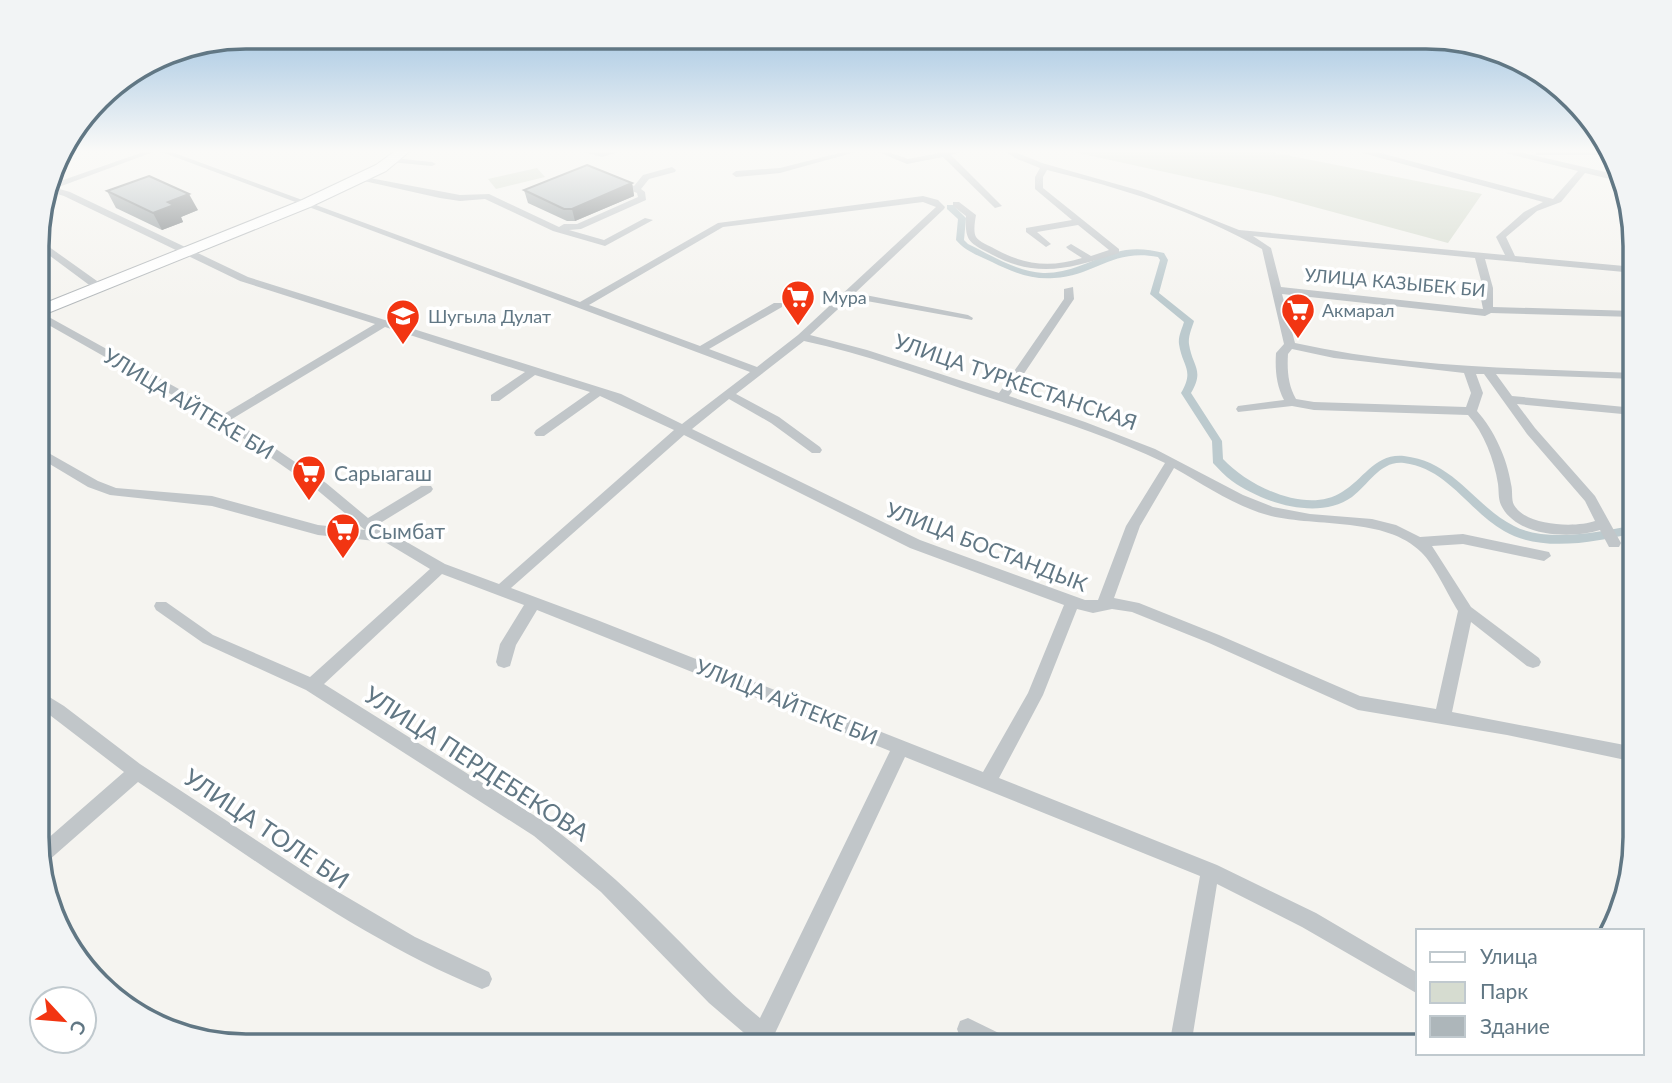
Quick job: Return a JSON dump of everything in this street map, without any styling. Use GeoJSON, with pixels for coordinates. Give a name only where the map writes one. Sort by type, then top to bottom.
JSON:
{"type":"FeatureCollection","features":[{"type":"Feature","properties":{"kind":"main road"},"geometry":{"type":"LineString","coordinates":[[49,309],[310,202]]}},
{"type":"Feature","properties":{"kind":"street","name":"УЛИЦА БОСТАНДЫК"},"geometry":{"type":"LineString","coordinates":[[82,202],[244,279],[599,391],[915,544],[1093,607],[1104,604],[1134,607],[1214,639],[1357,703],[1398,712],[1443,716],[1623,753]]}},
{"type":"Feature","properties":{"kind":"street"},"geometry":{"type":"LineString","coordinates":[[299,202],[758,371]]}},
{"type":"Feature","properties":{"kind":"street"},"geometry":{"type":"LineString","coordinates":[[497,202],[556,229],[605,243],[648,220]]}},
{"type":"Feature","properties":{"kind":"street"},"geometry":{"type":"LineString","coordinates":[[511,202],[571,228],[636,202]]}},
{"type":"Feature","properties":{"kind":"street"},"geometry":{"type":"LineString","coordinates":[[582,305],[702,234],[722,225],[903,202]]}},
{"type":"Feature","properties":{"kind":"street"},"geometry":{"type":"LineString","coordinates":[[502,591],[507,583],[682,429],[803,337],[941,208],[933,202]]}},
{"type":"Feature","properties":{"kind":"street"},"geometry":{"type":"LineString","coordinates":[[993,202],[998,206]]}},
{"type":"Feature","properties":{"kind":"street"},"geometry":{"type":"LineString","coordinates":[[956,204],[971,215],[970,235],[974,241],[1032,268],[1055,270],[1116,251],[1053,202]]}},
{"type":"Feature","properties":{"kind":"street","name":"УЛИЦА КАЗЫБЕК БИ"},"geometry":{"type":"LineString","coordinates":[[1156,202],[1235,232],[1266,248],[1290,345],[1282,353],[1282,367],[1286,394],[1292,402]]}},
{"type":"Feature","properties":{"kind":"street"},"geometry":{"type":"LineString","coordinates":[[1512,259],[1501,237],[1517,222],[1550,202]]}},
{"type":"Feature","properties":{"kind":"street"},"geometry":{"type":"LineString","coordinates":[[1046,244],[1028,230],[1077,222]]}},
{"type":"Feature","properties":{"kind":"street"},"geometry":{"type":"LineString","coordinates":[[1235,232],[1623,269]]}},
{"type":"Feature","properties":{"kind":"street"},"geometry":{"type":"LineString","coordinates":[[1071,247],[1091,260]]}},
{"type":"Feature","properties":{"kind":"street"},"geometry":{"type":"LineString","coordinates":[[49,250],[100,288]]}},
{"type":"Feature","properties":{"kind":"street"},"geometry":{"type":"LineString","coordinates":[[1479,255],[1488,288],[1488,310]]}},
{"type":"Feature","properties":{"kind":"street"},"geometry":{"type":"LineString","coordinates":[[1002,398],[1069,299],[1069,289]]}},
{"type":"Feature","properties":{"kind":"street","name":"УЛИЦА КАЗЫБЕК БИ"},"geometry":{"type":"LineString","coordinates":[[1278,290],[1485,313],[1488,310],[1623,314]]}},
{"type":"Feature","properties":{"kind":"street"},"geometry":{"type":"LineString","coordinates":[[848,294],[968,318]]}},
{"type":"Feature","properties":{"kind":"street"},"geometry":{"type":"LineString","coordinates":[[702,349],[778,305]]}},
{"type":"Feature","properties":{"kind":"street","name":"УЛИЦА АЙТЕКЕ БИ"},"geometry":{"type":"LineString","coordinates":[[49,319],[224,419],[321,486],[385,537],[440,568],[534,602],[901,746],[1210,871],[1309,920],[1416,983]]}},
{"type":"Feature","properties":{"kind":"street"},"geometry":{"type":"LineString","coordinates":[[224,419],[382,324]]}},
{"type":"Feature","properties":{"kind":"street","name":"УЛИЦА ТУРКЕСТАНСКАЯ"},"geometry":{"type":"LineString","coordinates":[[803,337],[866,351],[1119,439],[1172,462],[1233,496],[1271,511],[1317,520],[1374,523],[1418,542]]}},
{"type":"Feature","properties":{"kind":"street"},"geometry":{"type":"LineString","coordinates":[[1290,345],[1334,355],[1469,370],[1623,376]]}},
{"type":"Feature","properties":{"kind":"street"},"geometry":{"type":"LineString","coordinates":[[1469,370],[1477,393],[1471,411],[1489,441],[1512,511],[1521,518],[1551,529],[1595,527],[1608,532],[1590,499],[1506,399],[1488,371]]}},
{"type":"Feature","properties":{"kind":"street"},"geometry":{"type":"LineString","coordinates":[[495,398],[533,371]]}},
{"type":"Feature","properties":{"kind":"street"},"geometry":{"type":"LineString","coordinates":[[540,433],[599,391]]}},
{"type":"Feature","properties":{"kind":"street"},"geometry":{"type":"LineString","coordinates":[[730,395],[775,420],[816,450]]}},
{"type":"Feature","properties":{"kind":"street"},"geometry":{"type":"LineString","coordinates":[[1506,399],[1623,410]]}},
{"type":"Feature","properties":{"kind":"street"},"geometry":{"type":"LineString","coordinates":[[1242,409],[1292,402],[1314,406],[1471,411]]}},
{"type":"Feature","properties":{"kind":"street"},"geometry":{"type":"LineString","coordinates":[[49,458],[93,484],[115,492],[212,501],[318,530],[385,537]]}},
{"type":"Feature","properties":{"kind":"street"},"geometry":{"type":"LineString","coordinates":[[1104,604],[1133,526],[1172,462]]}},
{"type":"Feature","properties":{"kind":"street"},"geometry":{"type":"LineString","coordinates":[[367,524],[426,489]]}},
{"type":"Feature","properties":{"kind":"street"},"geometry":{"type":"LineString","coordinates":[[1418,542],[1463,539],[1544,556]]}},
{"type":"Feature","properties":{"kind":"street"},"geometry":{"type":"LineString","coordinates":[[1418,542],[1427,549],[1466,611],[1503,636],[1533,662]]}},
{"type":"Feature","properties":{"kind":"street"},"geometry":{"type":"LineString","coordinates":[[312,685],[440,568]]}},
{"type":"Feature","properties":{"kind":"street"},"geometry":{"type":"LineString","coordinates":[[988,782],[1035,695],[1073,601]]}},
{"type":"Feature","properties":{"kind":"street"},"geometry":{"type":"LineString","coordinates":[[503,662],[508,644],[534,602]]}},
{"type":"Feature","properties":{"kind":"street","name":"УЛИЦА ПЕРДЕБЕКОВА"},"geometry":{"type":"LineString","coordinates":[[162,606],[208,639],[312,685],[541,830],[577,856],[661,935],[753,1034]]}},
{"type":"Feature","properties":{"kind":"street"},"geometry":{"type":"LineString","coordinates":[[1443,716],[1466,611]]}},
{"type":"Feature","properties":{"kind":"street","name":"УЛИЦА ТОЛЕ БИ"},"geometry":{"type":"LineString","coordinates":[[49,704],[75,721],[138,771],[314,891],[402,941],[482,979]]}},
{"type":"Feature","properties":{"kind":"street","name":"УЛИЦА ПЕРДЕБЕКОВА"},"geometry":{"type":"LineString","coordinates":[[763,1034],[901,746]]}},
{"type":"Feature","properties":{"kind":"street"},"geometry":{"type":"LineString","coordinates":[[50,849],[138,771]]}},
{"type":"Feature","properties":{"kind":"street"},"geometry":{"type":"LineString","coordinates":[[1182,1034],[1210,871]]}},
{"type":"Feature","properties":{"kind":"street"},"geometry":{"type":"LineString","coordinates":[[968,1029],[978,1034]]}},
{"type":"Feature","properties":{"kind":"green space"},"geometry":{"type":"Polygon","coordinates":[[[1294,202],[1477,202],[1448,243],[1294,202]]]}},
{"type":"Feature","properties":{"kind":"building"},"geometry":{"type":"Polygon","coordinates":[[[129,202],[169,202],[174,205],[153,213],[129,202]]]}},
{"type":"Feature","properties":{"kind":"building"},"geometry":{"type":"Polygon","coordinates":[[[548,202],[589,202],[572,209],[564,209],[548,202]]]}},
{"type":"Feature","properties":{"kind":"waterway"},"geometry":{"type":"LineString","coordinates":[[950,207],[962,218],[960,240],[965,246],[1031,274],[1057,276],[1127,253],[1161,255],[1164,260],[1154,294],[1189,321],[1184,342],[1193,379],[1186,393],[1217,441],[1217,460],[1234,477],[1248,486],[1291,502],[1321,504],[1347,495],[1377,467],[1399,459],[1415,461],[1445,475],[1496,520],[1522,534],[1554,539],[1623,531]]}},
{"type":"Feature","properties":{"kind":"place","name":"Мура"},"geometry":{"type":"Point","coordinates":[798,327]}},
{"type":"Feature","properties":{"kind":"place","name":"Акмарал"},"geometry":{"type":"Point","coordinates":[1298,340]}},
{"type":"Feature","properties":{"kind":"place","name":"Шугыла Дулат"},"geometry":{"type":"Point","coordinates":[403,346]}},
{"type":"Feature","properties":{"kind":"place","name":"Сарыагаш"},"geometry":{"type":"Point","coordinates":[309,502]}},
{"type":"Feature","properties":{"kind":"place","name":"Сымбат"},"geometry":{"type":"Point","coordinates":[343,560]}}]}
